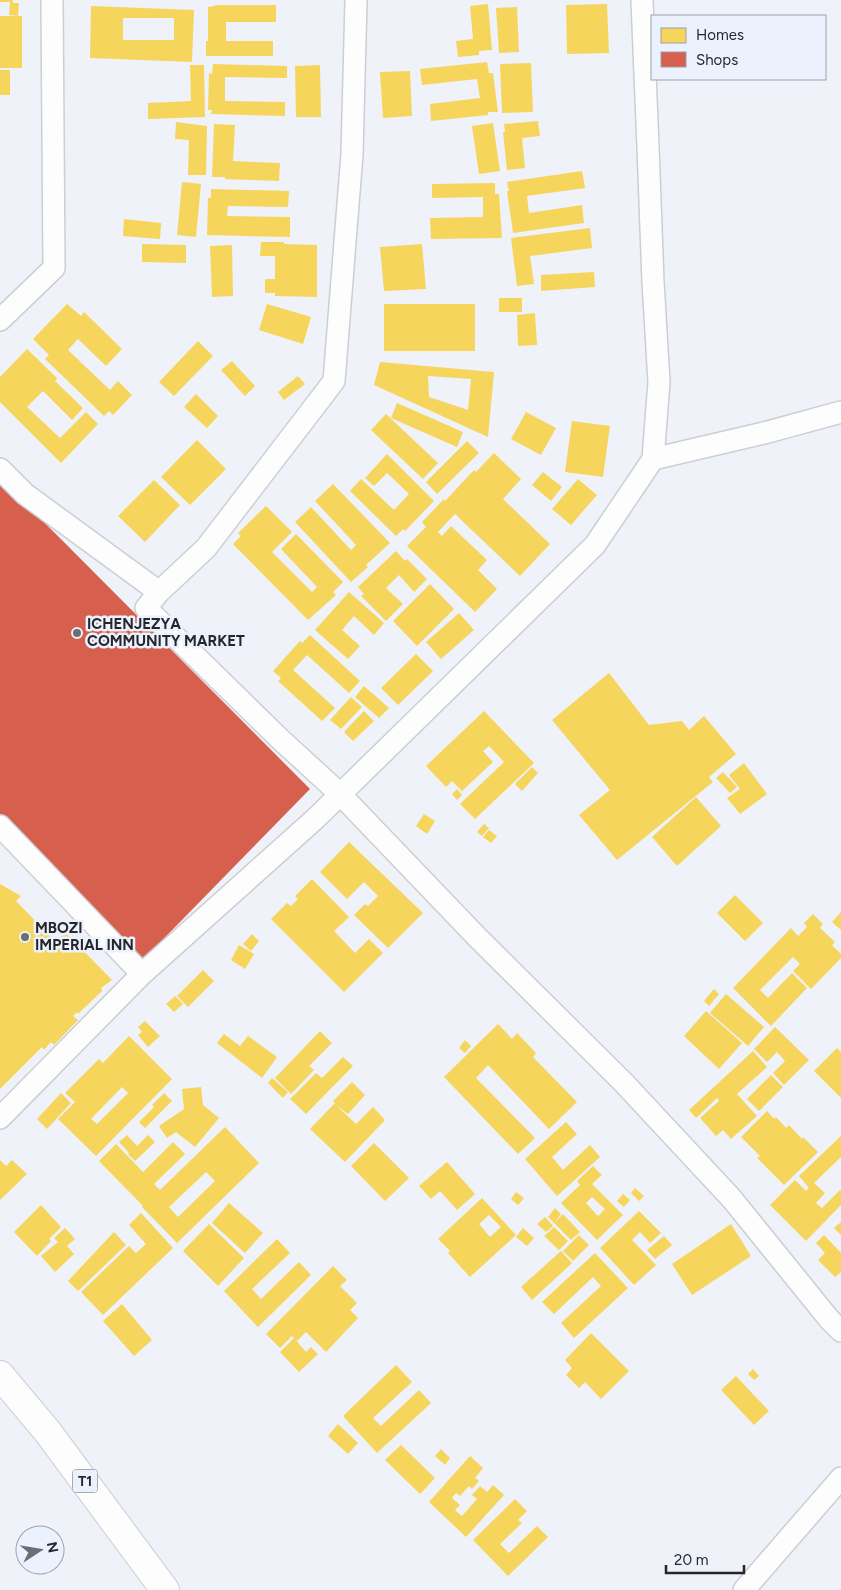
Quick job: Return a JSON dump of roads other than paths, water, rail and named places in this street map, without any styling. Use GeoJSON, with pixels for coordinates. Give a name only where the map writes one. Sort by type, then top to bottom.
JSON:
{"type":"FeatureCollection","features":[{"type":"Feature","properties":{"kind":"highway","name":"T1"},"geometry":{"type":"LineString","coordinates":[[0,1375],[47,1431],[165,1590]]}},
{"type":"Feature","properties":{"kind":"street"},"geometry":{"type":"LineString","coordinates":[[0,320],[54,268],[52,0]]}},
{"type":"Feature","properties":{"kind":"street"},"geometry":{"type":"LineString","coordinates":[[356,0],[352,154],[334,381],[206,548],[159,592],[146,608],[340,794],[477,937],[624,1083],[719,1184],[829,1319],[841,1331]]}},
{"type":"Feature","properties":{"kind":"street"},"geometry":{"type":"LineString","coordinates":[[0,1118],[142,974],[315,820],[595,545],[653,459],[659,382],[652,282],[642,0]]}},
{"type":"Feature","properties":{"kind":"street"},"geometry":{"type":"LineString","coordinates":[[653,459],[764,434],[841,412]]}},
{"type":"Feature","properties":{"kind":"street"},"geometry":{"type":"LineString","coordinates":[[0,469],[25,494],[159,592]]}},
{"type":"Feature","properties":{"kind":"street"},"geometry":{"type":"LineString","coordinates":[[0,826],[142,974]]}},
{"type":"Feature","properties":{"kind":"street"},"geometry":{"type":"LineString","coordinates":[[744,1590],[841,1478]]}},
{"type":"Feature","properties":{"kind":"place","name":"ICHENJEZYA COMMUNITY MARKET"},"geometry":{"type":"Point","coordinates":[77,633]}},
{"type":"Feature","properties":{"kind":"place","name":"MBOZI IMPERIAL INN"},"geometry":{"type":"Point","coordinates":[25,937]}}]}
